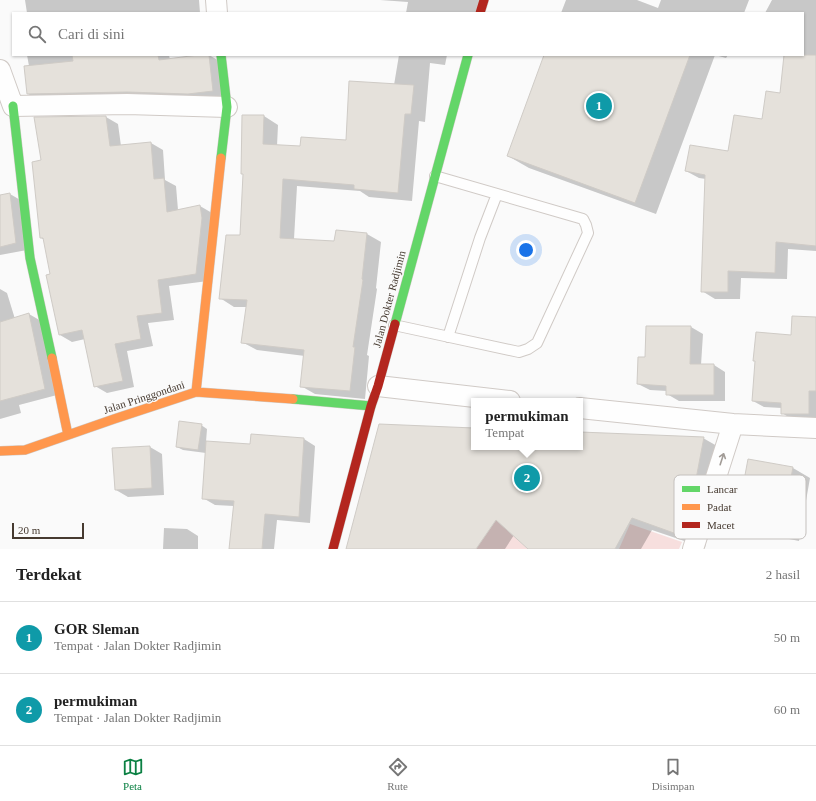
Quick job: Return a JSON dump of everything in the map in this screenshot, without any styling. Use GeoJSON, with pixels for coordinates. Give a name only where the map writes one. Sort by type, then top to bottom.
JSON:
{"type":"FeatureCollection","features":[{"type":"Feature","properties":{"kind":"street"},"geometry":{"type":"LineString","coordinates":[[216,0],[217,12]]}},
{"type":"Feature","properties":{"kind":"street"},"geometry":{"type":"LineString","coordinates":[[480,12],[484,0]]}},
{"type":"Feature","properties":{"kind":"street"},"geometry":{"type":"LineString","coordinates":[[196,392],[226,107],[221,56]]}},
{"type":"Feature","properties":{"kind":"street","name":"Jalan Dokter Radjimin"},"geometry":{"type":"LineString","coordinates":[[333,549],[468,56]]}},
{"type":"Feature","properties":{"kind":"street"},"geometry":{"type":"LineString","coordinates":[[0,70],[13,106],[30,258],[68,435]]}},
{"type":"Feature","properties":{"kind":"street"},"geometry":{"type":"LineString","coordinates":[[13,106],[127,104],[226,107]]}},
{"type":"Feature","properties":{"kind":"street"},"geometry":{"type":"LineString","coordinates":[[378,386],[484,398]]}},
{"type":"Feature","properties":{"kind":"street","name":"Jalan Pringgondani"},"geometry":{"type":"LineString","coordinates":[[0,451],[25,450],[196,392],[299,399],[371,406]]}},
{"type":"Feature","properties":{"kind":"street"},"geometry":{"type":"LineString","coordinates":[[583,408],[733,424],[816,428]]}},
{"type":"Feature","properties":{"kind":"street"},"geometry":{"type":"LineString","coordinates":[[716,475],[733,424]]}},
{"type":"Feature","properties":{"kind":"street"},"geometry":{"type":"LineString","coordinates":[[692,549],[695,539]]}},
{"type":"Feature","properties":{"kind":"lane"},"geometry":{"type":"LineString","coordinates":[[394,325],[519,352],[528,349],[537,343],[588,233],[583,220],[435,176]]}},
{"type":"Feature","properties":{"kind":"lane"},"geometry":{"type":"LineString","coordinates":[[448,337],[480,238],[497,194]]}},
{"type":"Feature","properties":{"kind":"shaded area"},"geometry":{"type":"Polygon","coordinates":[[[496,520],[528,549],[476,549],[496,520]]]}},
{"type":"Feature","properties":{"kind":"shaded area"},"geometry":{"type":"Polygon","coordinates":[[[630,524],[682,542],[679,549],[619,549],[630,524]]]}},
{"type":"Feature","properties":{"kind":"building"},"geometry":{"type":"Polygon","coordinates":[[[816,55],[816,246],[776,242],[775,273],[728,271],[728,292],[701,292],[705,175],[685,171],[690,145],[728,151],[734,115],[762,119],[766,91],[780,93],[784,56],[816,55]]]}},
{"type":"Feature","properties":{"kind":"building"},"geometry":{"type":"Polygon","coordinates":[[[72,56],[158,56],[159,60],[190,56],[209,56],[213,91],[188,94],[127,92],[27,94],[24,66],[73,61],[72,56]]]}},
{"type":"Feature","properties":{"kind":"building"},"geometry":{"type":"Polygon","coordinates":[[[544,56],[690,56],[635,203],[507,156],[544,56]]]}},
{"type":"Feature","properties":{"kind":"building"},"geometry":{"type":"Polygon","coordinates":[[[349,81],[414,85],[411,114],[405,114],[398,193],[354,189],[354,185],[283,179],[280,238],[334,241],[336,230],[367,233],[363,280],[353,347],[355,347],[350,391],[300,387],[304,350],[241,343],[247,300],[219,299],[226,235],[240,235],[243,174],[241,174],[242,115],[264,115],[263,144],[300,146],[301,137],[346,140],[349,81]]]}},
{"type":"Feature","properties":{"kind":"building"},"geometry":{"type":"Polygon","coordinates":[[[106,116],[110,146],[151,142],[154,179],[164,178],[167,212],[200,205],[202,218],[196,274],[158,280],[162,313],[137,316],[141,339],[115,344],[123,381],[94,387],[82,330],[59,335],[46,275],[50,274],[43,238],[40,238],[32,162],[41,160],[34,117],[106,116]]]}},
{"type":"Feature","properties":{"kind":"building"},"geometry":{"type":"Polygon","coordinates":[[[10,193],[16,243],[0,247],[0,195],[10,193]]]}},
{"type":"Feature","properties":{"kind":"building"},"geometry":{"type":"Polygon","coordinates":[[[29,313],[45,389],[0,401],[0,322],[29,313]]]}},
{"type":"Feature","properties":{"kind":"building"},"geometry":{"type":"Polygon","coordinates":[[[792,316],[816,317],[816,391],[809,391],[809,414],[781,414],[781,403],[752,401],[755,361],[753,361],[756,332],[791,335],[792,316]]]}},
{"type":"Feature","properties":{"kind":"building"},"geometry":{"type":"Polygon","coordinates":[[[646,326],[691,326],[690,364],[714,364],[714,395],[666,395],[666,386],[637,384],[638,357],[645,357],[646,326]]]}},
{"type":"Feature","properties":{"kind":"building"},"geometry":{"type":"Polygon","coordinates":[[[179,421],[202,424],[198,450],[176,447],[179,421]]]}},
{"type":"Feature","properties":{"kind":"building"},"geometry":{"type":"Polygon","coordinates":[[[379,424],[471,428],[471,450],[583,450],[583,432],[704,437],[697,475],[674,475],[674,533],[632,518],[615,549],[528,549],[496,520],[476,549],[346,549],[379,424]]]}},
{"type":"Feature","properties":{"kind":"building"},"geometry":{"type":"Polygon","coordinates":[[[251,434],[304,438],[299,517],[265,514],[262,549],[229,549],[234,501],[202,499],[206,441],[250,444],[251,434]]]}},
{"type":"Feature","properties":{"kind":"building"},"geometry":{"type":"Polygon","coordinates":[[[150,446],[152,488],[115,490],[112,448],[150,446]]]}},
{"type":"Feature","properties":{"kind":"building"},"geometry":{"type":"Polygon","coordinates":[[[748,459],[793,467],[792,475],[745,475],[748,459]]]}},
{"type":"Feature","properties":{"kind":"traffic: fast"},"geometry":{"type":"LineString","coordinates":[[221,56],[227,107],[221,158]]}},
{"type":"Feature","properties":{"kind":"traffic: fast"},"geometry":{"type":"LineString","coordinates":[[395,324],[468,56]]}},
{"type":"Feature","properties":{"kind":"traffic: fast"},"geometry":{"type":"LineString","coordinates":[[13,106],[30,258],[52,358]]}},
{"type":"Feature","properties":{"kind":"traffic: fast"},"geometry":{"type":"LineString","coordinates":[[293,399],[371,406]]}},
{"type":"Feature","properties":{"kind":"traffic: slow"},"geometry":{"type":"LineString","coordinates":[[196,392],[221,158]]}},
{"type":"Feature","properties":{"kind":"traffic: slow"},"geometry":{"type":"LineString","coordinates":[[52,358],[68,435]]}},
{"type":"Feature","properties":{"kind":"traffic: slow"},"geometry":{"type":"LineString","coordinates":[[0,451],[25,450],[196,392],[293,399]]}},
{"type":"Feature","properties":{"kind":"traffic: jam"},"geometry":{"type":"LineString","coordinates":[[480,12],[484,0]]}},
{"type":"Feature","properties":{"kind":"traffic: jam"},"geometry":{"type":"LineString","coordinates":[[333,549],[371,406],[395,324]]}},
{"type":"Feature","properties":{"kind":"place","name":"GOR Sleman"},"geometry":{"type":"Point","coordinates":[599,106]}},
{"type":"Feature","properties":{"kind":"place","name":"permukiman"},"geometry":{"type":"Point","coordinates":[527,478]}}]}
